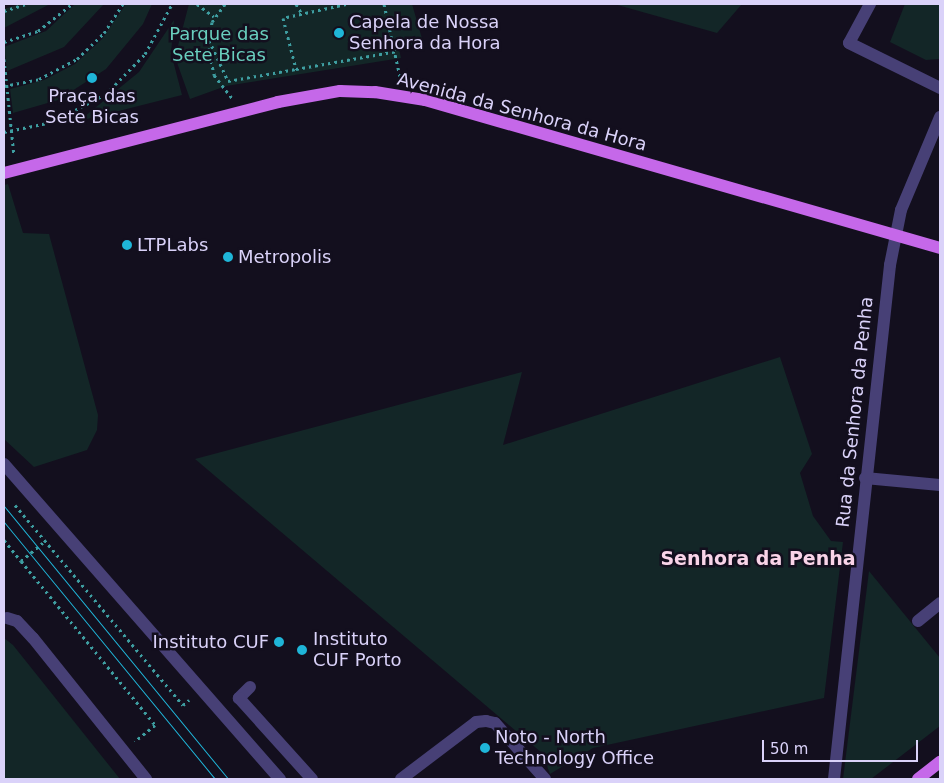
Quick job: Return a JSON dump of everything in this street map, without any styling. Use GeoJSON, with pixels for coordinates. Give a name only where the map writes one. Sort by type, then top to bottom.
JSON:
{"type":"FeatureCollection","features":[{"type":"Feature","properties":{"kind":"main road","name":"Avenida da Senhora da Hora"},"geometry":{"type":"LineString","coordinates":[[4,173],[278,102],[340,91],[400,94],[940,248]]}},
{"type":"Feature","properties":{"kind":"main road"},"geometry":{"type":"LineString","coordinates":[[918,779],[940,762]]}},
{"type":"Feature","properties":{"kind":"street"},"geometry":{"type":"LineString","coordinates":[[870,4],[849,44],[940,88]]}},
{"type":"Feature","properties":{"kind":"street","name":"Rua da Senhora da Penha"},"geometry":{"type":"LineString","coordinates":[[834,779],[865,478],[895,235],[940,117]]}},
{"type":"Feature","properties":{"kind":"street"},"geometry":{"type":"LineString","coordinates":[[4,464],[280,779]]}},
{"type":"Feature","properties":{"kind":"street"},"geometry":{"type":"LineString","coordinates":[[865,478],[940,485]]}},
{"type":"Feature","properties":{"kind":"street"},"geometry":{"type":"LineString","coordinates":[[918,621],[940,602]]}},
{"type":"Feature","properties":{"kind":"street"},"geometry":{"type":"LineString","coordinates":[[7,618],[25,629],[146,779]]}},
{"type":"Feature","properties":{"kind":"street"},"geometry":{"type":"LineString","coordinates":[[250,688],[239,698],[312,779]]}},
{"type":"Feature","properties":{"kind":"street"},"geometry":{"type":"LineString","coordinates":[[401,779],[476,722],[486,721],[496,723],[545,779]]}},
{"type":"Feature","properties":{"kind":"path"},"geometry":{"type":"LineString","coordinates":[[4,11],[25,4]]}},
{"type":"Feature","properties":{"kind":"path"},"geometry":{"type":"LineString","coordinates":[[4,42],[38,31],[72,4]]}},
{"type":"Feature","properties":{"kind":"path"},"geometry":{"type":"LineString","coordinates":[[5,86],[39,79],[77,60],[104,33],[123,4]]}},
{"type":"Feature","properties":{"kind":"path"},"geometry":{"type":"LineString","coordinates":[[4,132],[13,132],[66,117],[117,85],[154,42],[172,4]]}},
{"type":"Feature","properties":{"kind":"path"},"geometry":{"type":"LineString","coordinates":[[197,4],[214,17]]}},
{"type":"Feature","properties":{"kind":"path"},"geometry":{"type":"LineString","coordinates":[[224,88],[211,68],[208,34],[214,17],[225,4]]}},
{"type":"Feature","properties":{"kind":"path"},"geometry":{"type":"LineString","coordinates":[[296,4],[302,14]]}},
{"type":"Feature","properties":{"kind":"path"},"geometry":{"type":"LineString","coordinates":[[296,69],[283,18],[328,6],[346,4]]}},
{"type":"Feature","properties":{"kind":"path"},"geometry":{"type":"LineString","coordinates":[[384,4],[397,51],[400,94]]}},
{"type":"Feature","properties":{"kind":"path"},"geometry":{"type":"LineString","coordinates":[[208,34],[215,60],[228,81],[397,51]]}},
{"type":"Feature","properties":{"kind":"path"},"geometry":{"type":"LineString","coordinates":[[4,59],[5,86],[13,132],[14,158]]}},
{"type":"Feature","properties":{"kind":"path"},"geometry":{"type":"LineString","coordinates":[[10,498],[183,705],[201,690]]}},
{"type":"Feature","properties":{"kind":"path"},"geometry":{"type":"LineString","coordinates":[[4,540],[155,725],[123,751]]}},
{"type":"Feature","properties":{"kind":"path"},"geometry":{"type":"LineString","coordinates":[[21,561],[45,541]]}},
{"type":"Feature","properties":{"kind":"green space"},"geometry":{"type":"Polygon","coordinates":[[[20,4],[50,4],[4,28],[4,9],[20,4]]]}},
{"type":"Feature","properties":{"kind":"green space"},"geometry":{"type":"Polygon","coordinates":[[[75,4],[104,4],[64,47],[7,71],[4,47],[46,31],[75,4]]]}},
{"type":"Feature","properties":{"kind":"green space"},"geometry":{"type":"Polygon","coordinates":[[[126,4],[152,4],[143,24],[106,69],[58,100],[13,113],[10,89],[44,80],[75,64],[102,39],[126,4]]]}},
{"type":"Feature","properties":{"kind":"green space","name":"Parque das Sete Bicas"},"geometry":{"type":"Polygon","coordinates":[[[189,4],[412,4],[423,42],[399,49],[401,58],[226,86],[190,99],[175,57],[189,4]]]}},
{"type":"Feature","properties":{"kind":"green space"},"geometry":{"type":"Polygon","coordinates":[[[614,4],[742,4],[717,33],[614,4]]]}},
{"type":"Feature","properties":{"kind":"green space"},"geometry":{"type":"Polygon","coordinates":[[[905,4],[940,4],[939,59],[926,60],[890,42],[905,4]]]}},
{"type":"Feature","properties":{"kind":"green space"},"geometry":{"type":"Polygon","coordinates":[[[174,20],[171,53],[182,95],[79,121],[139,72],[174,20]]]}},
{"type":"Feature","properties":{"kind":"green space"},"geometry":{"type":"Polygon","coordinates":[[[8,184],[23,233],[49,234],[98,415],[97,430],[87,450],[34,467],[4,439],[4,185],[8,184]]]}},
{"type":"Feature","properties":{"kind":"green space"},"geometry":{"type":"Polygon","coordinates":[[[780,357],[812,454],[800,473],[813,516],[831,541],[843,542],[824,698],[593,748],[550,774],[542,753],[195,459],[522,372],[503,445],[780,357]]]}},
{"type":"Feature","properties":{"kind":"green space"},"geometry":{"type":"Polygon","coordinates":[[[869,571],[940,658],[940,726],[871,779],[843,779],[869,571]]]}},
{"type":"Feature","properties":{"kind":"green space"},"geometry":{"type":"Polygon","coordinates":[[[4,638],[13,645],[120,779],[4,779],[4,638]]]}},
{"type":"Feature","properties":{"kind":"tram line"},"geometry":{"type":"LineString","coordinates":[[4,506],[228,779]]}},
{"type":"Feature","properties":{"kind":"tram line"},"geometry":{"type":"LineString","coordinates":[[4,522],[215,779]]}},
{"type":"Feature","properties":{"kind":"place","name":"Capela de Nossa Senhora da Hora"},"geometry":{"type":"Point","coordinates":[339,33]}},
{"type":"Feature","properties":{"kind":"place","name":"Praça das Sete Bicas"},"geometry":{"type":"Point","coordinates":[92,78]}},
{"type":"Feature","properties":{"kind":"place","name":"LTPLabs"},"geometry":{"type":"Point","coordinates":[127,245]}},
{"type":"Feature","properties":{"kind":"place","name":"Metropolis"},"geometry":{"type":"Point","coordinates":[228,257]}},
{"type":"Feature","properties":{"kind":"place","name":"Instituto CUF"},"geometry":{"type":"Point","coordinates":[279,642]}},
{"type":"Feature","properties":{"kind":"place","name":"Instituto CUF Porto"},"geometry":{"type":"Point","coordinates":[302,650]}},
{"type":"Feature","properties":{"kind":"place","name":"Noto - North Technology Office"},"geometry":{"type":"Point","coordinates":[485,748]}},
{"type":"Feature","properties":{"kind":"district","name":"Senhora da Penha"},"geometry":{"type":"Point","coordinates":[758,559]}}]}
